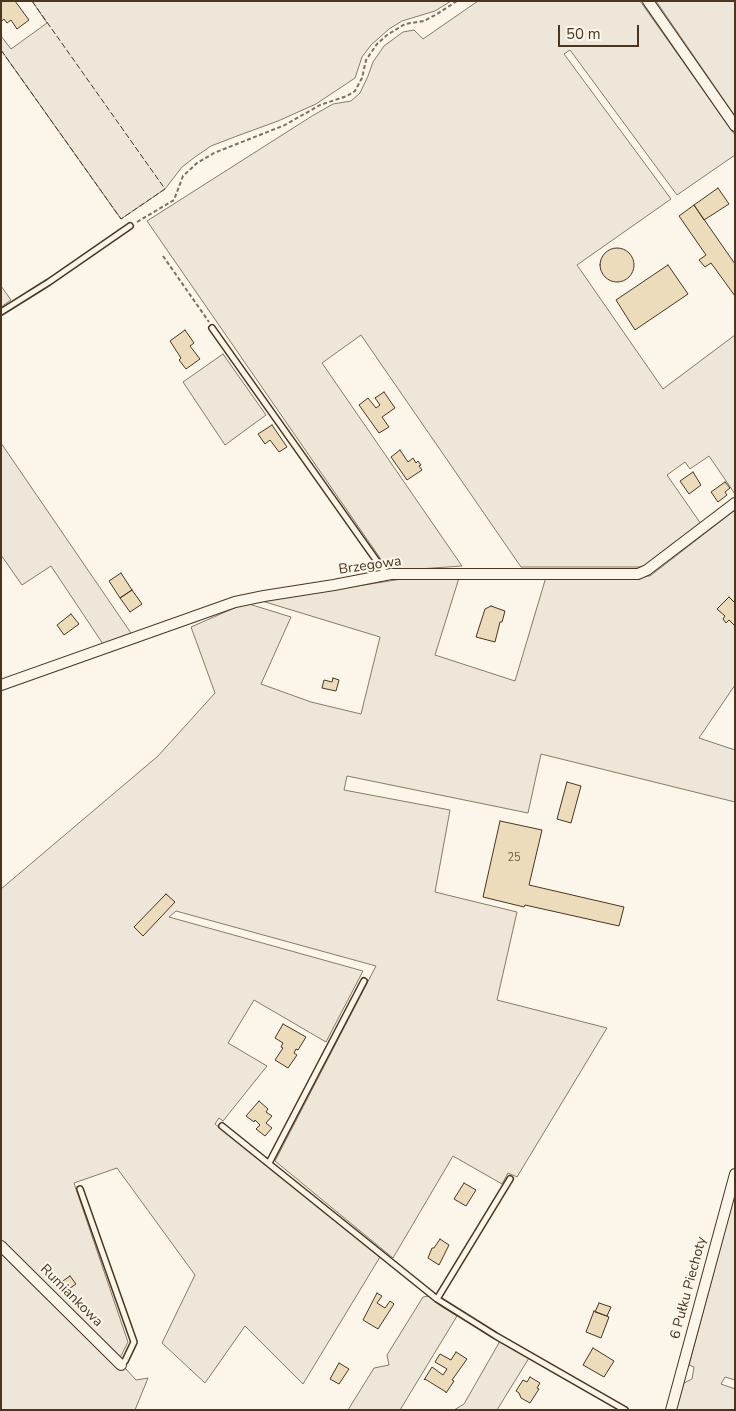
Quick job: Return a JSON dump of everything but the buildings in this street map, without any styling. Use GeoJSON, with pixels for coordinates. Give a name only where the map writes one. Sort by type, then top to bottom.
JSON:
{"type":"FeatureCollection","features":[{"type":"Feature","properties":{"kind":"street"},"geometry":{"type":"LineString","coordinates":[[648,1],[735,126]]}},
{"type":"Feature","properties":{"kind":"street","name":"Brzegowa"},"geometry":{"type":"LineString","coordinates":[[1,685],[235,602],[386,575],[638,574],[647,570],[735,502]]}},
{"type":"Feature","properties":{"kind":"street","name":"6 Pułku Piechoty"},"geometry":{"type":"LineString","coordinates":[[671,1410],[735,1174]]}},
{"type":"Feature","properties":{"kind":"street","name":"Rumiankowa"},"geometry":{"type":"LineString","coordinates":[[1,1246],[121,1365]]}},
{"type":"Feature","properties":{"kind":"lane"},"geometry":{"type":"LineString","coordinates":[[1,312],[50,282],[130,226]]}},
{"type":"Feature","properties":{"kind":"lane"},"geometry":{"type":"LineString","coordinates":[[212,328],[386,575]]}},
{"type":"Feature","properties":{"kind":"lane"},"geometry":{"type":"LineString","coordinates":[[269,1163],[364,981]]}},
{"type":"Feature","properties":{"kind":"lane"},"geometry":{"type":"LineString","coordinates":[[222,1126],[438,1299],[504,1340],[625,1410]]}},
{"type":"Feature","properties":{"kind":"lane"},"geometry":{"type":"LineString","coordinates":[[438,1299],[510,1179]]}},
{"type":"Feature","properties":{"kind":"lane"},"geometry":{"type":"LineString","coordinates":[[80,1189],[134,1342],[126,1361],[121,1365]]}},
{"type":"Feature","properties":{"kind":"path"},"geometry":{"type":"LineString","coordinates":[[130,226],[174,200],[183,176],[197,163],[214,153],[285,125],[320,106],[347,96],[355,90],[362,78],[366,60],[377,44],[387,35],[405,24],[424,21],[457,1]]}},
{"type":"Feature","properties":{"kind":"path"},"geometry":{"type":"LineString","coordinates":[[163,256],[212,328]]}},
{"type":"Feature","properties":{"kind":"shaded area"},"geometry":{"type":"Polygon","coordinates":[[[32,1],[451,1],[435,11],[402,21],[389,29],[371,45],[362,57],[355,78],[316,104],[278,121],[211,146],[182,167],[165,189],[121,219],[1,50],[1,36],[11,49],[47,23],[32,1]]]}},
{"type":"Feature","properties":{"kind":"shaded area"},"geometry":{"type":"Polygon","coordinates":[[[478,1],[640,1],[735,135],[735,155],[677,195],[570,50],[564,54],[671,199],[577,265],[663,389],[735,335],[735,494],[709,456],[690,469],[685,462],[667,475],[701,524],[644,567],[521,567],[361,335],[322,363],[462,566],[389,571],[147,221],[312,116],[333,104],[351,101],[360,93],[373,62],[384,46],[403,32],[414,30],[423,39],[478,1]]]}},
{"type":"Feature","properties":{"kind":"shaded area"},"geometry":{"type":"Polygon","coordinates":[[[656,1],[735,1],[735,116],[656,1]]]}},
{"type":"Feature","properties":{"kind":"shaded area"},"geometry":{"type":"Polygon","coordinates":[[[1,286],[11,300],[1,307],[1,286]]]}},
{"type":"Feature","properties":{"kind":"shaded area"},"geometry":{"type":"Polygon","coordinates":[[[223,354],[266,415],[225,445],[183,382],[223,354]]]}},
{"type":"Feature","properties":{"kind":"shaded area"},"geometry":{"type":"Polygon","coordinates":[[[1,443],[131,633],[103,644],[51,566],[22,585],[1,555],[1,443]]]}},
{"type":"Feature","properties":{"kind":"shaded area"},"geometry":{"type":"Polygon","coordinates":[[[735,510],[735,685],[699,738],[735,750],[735,802],[541,754],[528,813],[347,776],[344,790],[450,810],[435,892],[517,912],[497,1000],[607,1028],[517,1177],[508,1173],[502,1184],[453,1156],[393,1258],[275,1161],[376,966],[176,911],[169,917],[363,971],[326,1042],[254,1000],[228,1043],[267,1066],[223,1121],[219,1118],[215,1124],[380,1257],[303,1384],[245,1326],[205,1383],[162,1343],[195,1275],[117,1168],[74,1183],[128,1342],[119,1360],[1,1242],[1,889],[158,756],[215,693],[191,627],[241,605],[249,604],[291,617],[261,684],[311,702],[361,714],[380,637],[262,601],[408,578],[459,578],[435,655],[515,681],[546,577],[650,576],[735,510]]]}},
{"type":"Feature","properties":{"kind":"shaded area"},"geometry":{"type":"Polygon","coordinates":[[[735,1193],[735,1380],[725,1377],[721,1384],[735,1389],[735,1410],[676,1410],[684,1383],[692,1379],[694,1367],[689,1365],[735,1193]]]}},
{"type":"Feature","properties":{"kind":"shaded area"},"geometry":{"type":"Polygon","coordinates":[[[1,1250],[116,1367],[126,1369],[136,1380],[148,1378],[135,1410],[1,1410],[1,1250]]]}},
{"type":"Feature","properties":{"kind":"shaded area"},"geometry":{"type":"Polygon","coordinates":[[[429,1296],[457,1316],[400,1410],[348,1410],[374,1368],[389,1365],[387,1355],[423,1297],[429,1296]]]}},
{"type":"Feature","properties":{"kind":"shaded area"},"geometry":{"type":"Polygon","coordinates":[[[500,1341],[529,1358],[497,1410],[454,1410],[464,1404],[500,1341]]]}},
{"type":"Feature","properties":{"kind":"fence"},"geometry":{"type":"LineString","coordinates":[[1,50],[121,219],[165,189],[32,1]]}}]}
